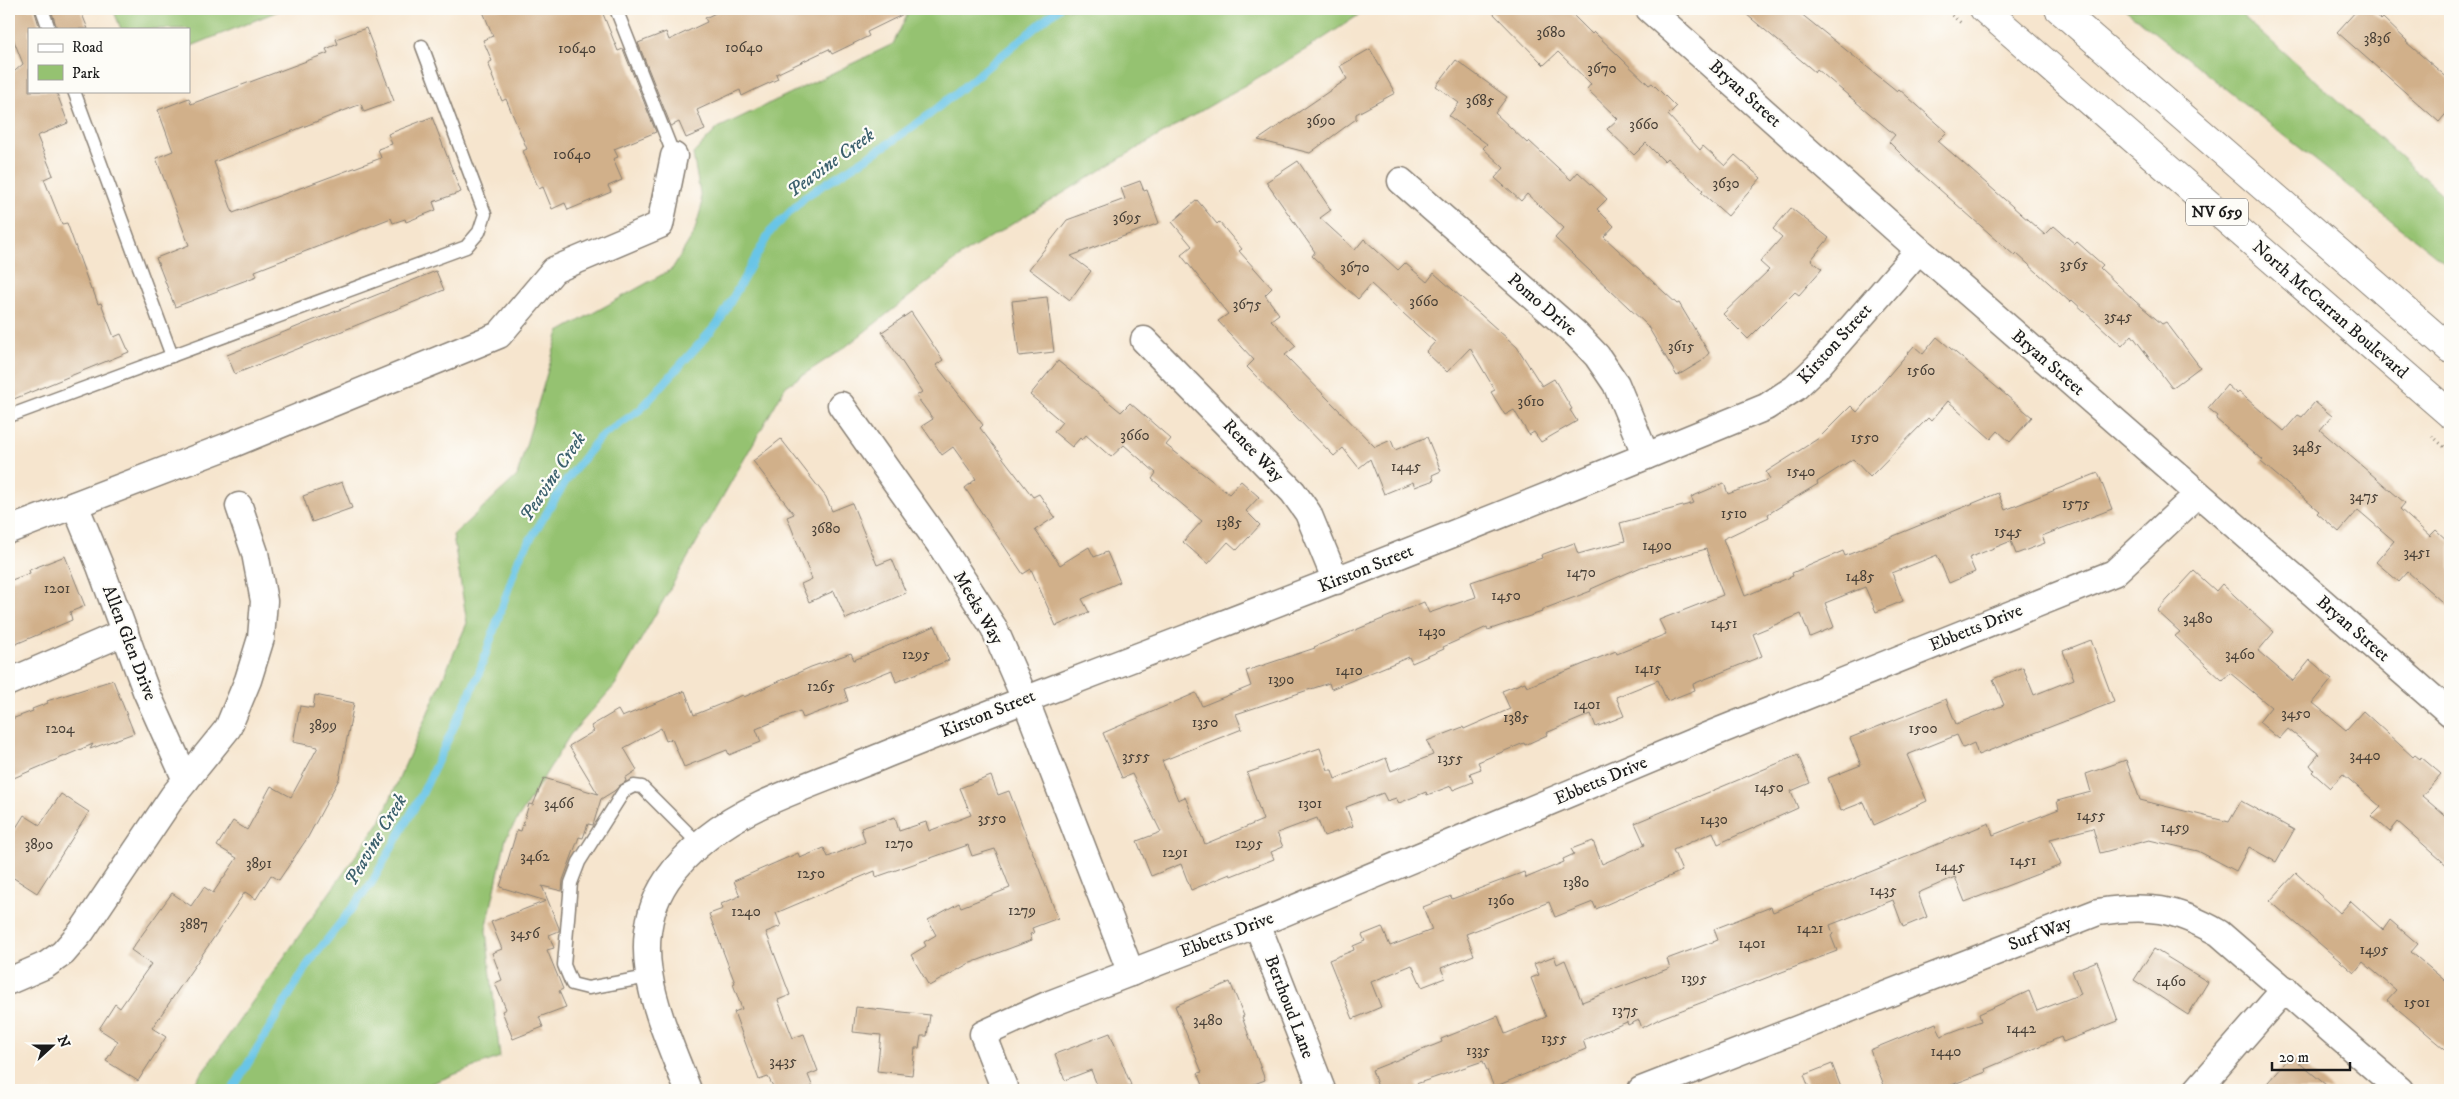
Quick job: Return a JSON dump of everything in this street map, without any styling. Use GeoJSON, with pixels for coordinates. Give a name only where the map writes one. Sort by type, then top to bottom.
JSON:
{"type":"FeatureCollection","features":[{"type":"Feature","properties":{"kind":"main road","name":"North McCarran Boulevard"},"geometry":{"type":"LineString","coordinates":[[1984,9],[2450,414]]}},
{"type":"Feature","properties":{"kind":"main road","name":"NV 659"},"geometry":{"type":"LineString","coordinates":[[2059,9],[2450,349]]}},
{"type":"Feature","properties":{"kind":"main road"},"geometry":{"type":"LineString","coordinates":[[2361,272],[2450,328]]}},
{"type":"Feature","properties":{"kind":"street","name":"Bryan Street"},"geometry":{"type":"LineString","coordinates":[[1649,9],[1919,250],[2450,713]]}},
{"type":"Feature","properties":{"kind":"street"},"geometry":{"type":"LineString","coordinates":[[9,530],[228,446],[499,335],[554,270],[660,225],[674,156]]}},
{"type":"Feature","properties":{"kind":"street","name":"Pomo Drive"},"geometry":{"type":"LineString","coordinates":[[1401,181],[1576,334],[1597,356],[1616,384],[1646,456]]}},
{"type":"Feature","properties":{"kind":"street","name":"Kirston Street"},"geometry":{"type":"LineString","coordinates":[[688,1090],[654,1003],[648,977],[646,942],[652,911],[665,882],[687,854],[699,844],[759,806],[1025,699],[1336,581],[1766,407],[1795,388],[1816,367],[1919,250]]}},
{"type":"Feature","properties":{"kind":"street","name":"Renee Way"},"geometry":{"type":"LineString","coordinates":[[1144,340],[1293,492],[1308,513],[1336,581]]}},
{"type":"Feature","properties":{"kind":"street","name":"Meeks Way"},"geometry":{"type":"LineString","coordinates":[[841,405],[941,546],[994,628],[1025,699],[1131,972]]}},
{"type":"Feature","properties":{"kind":"street","name":"Ebbetts Drive"},"geometry":{"type":"LineString","coordinates":[[1005,1090],[983,1034],[1047,1005],[1257,924],[1714,733],[2114,573],[2198,494]]}},
{"type":"Feature","properties":{"kind":"street","name":"Allen Glen Drive"},"geometry":{"type":"LineString","coordinates":[[75,505],[146,691],[186,780]]}},
{"type":"Feature","properties":{"kind":"street"},"geometry":{"type":"LineString","coordinates":[[10,977],[46,965],[63,953],[82,931],[173,796],[228,728],[248,680],[261,638],[264,601],[255,553],[239,506]]}},
{"type":"Feature","properties":{"kind":"street"},"geometry":{"type":"LineString","coordinates":[[9,682],[125,632]]}},
{"type":"Feature","properties":{"kind":"street","name":"Surf Way"},"geometry":{"type":"LineString","coordinates":[[1642,1090],[2098,912],[2129,907],[2162,909],[2194,919],[2219,933],[2400,1090]]}},
{"type":"Feature","properties":{"kind":"street","name":"Berthoud Lane"},"geometry":{"type":"LineString","coordinates":[[1257,924],[1322,1090]]}},
{"type":"Feature","properties":{"kind":"street"},"geometry":{"type":"LineString","coordinates":[[2197,1090],[2285,990]]}},
{"type":"Feature","properties":{"kind":"lane"},"geometry":{"type":"LineString","coordinates":[[42,9],[50,28]]}},
{"type":"Feature","properties":{"kind":"lane"},"geometry":{"type":"LineString","coordinates":[[616,9],[674,156]]}},
{"type":"Feature","properties":{"kind":"lane"},"geometry":{"type":"LineString","coordinates":[[9,416],[466,247],[479,232],[485,214],[422,46]]}},
{"type":"Feature","properties":{"kind":"lane"},"geometry":{"type":"LineString","coordinates":[[74,92],[172,356]]}},
{"type":"Feature","properties":{"kind":"lane"},"geometry":{"type":"LineString","coordinates":[[648,977],[588,988],[572,984],[564,965],[571,883],[579,862],[624,792],[634,786],[642,788],[699,844]]}},
{"type":"Feature","properties":{"kind":"green space"},"geometry":{"type":"Polygon","coordinates":[[[113,9],[283,9],[190,47],[190,28],[121,28],[113,9]]]}},
{"type":"Feature","properties":{"kind":"green space"},"geometry":{"type":"Polygon","coordinates":[[[910,9],[1368,9],[1310,47],[966,252],[844,348],[786,386],[615,685],[570,735],[506,838],[486,930],[500,1057],[414,1090],[190,1090],[381,820],[467,623],[453,535],[517,476],[559,332],[672,269],[694,233],[702,205],[693,154],[718,128],[893,44],[910,9]]]}},
{"type":"Feature","properties":{"kind":"green space"},"geometry":{"type":"Polygon","coordinates":[[[2125,9],[2235,9],[2450,201],[2450,267],[2125,9]]]}},
{"type":"Feature","properties":{"kind":"building"},"geometry":{"type":"Polygon","coordinates":[[[9,9],[34,9],[40,28],[28,28],[28,92],[56,92],[68,123],[37,136],[53,175],[44,179],[62,224],[67,223],[91,290],[93,290],[98,304],[101,303],[114,337],[121,334],[129,352],[9,401],[9,76],[23,64],[9,28],[9,9]]]}},
{"type":"Feature","properties":{"kind":"building"},"geometry":{"type":"Polygon","coordinates":[[[51,9],[80,9],[88,28],[57,28],[51,9]]]}},
{"type":"Feature","properties":{"kind":"building"},"geometry":{"type":"Polygon","coordinates":[[[482,9],[601,9],[618,51],[623,49],[656,132],[614,149],[618,157],[613,159],[622,180],[608,186],[611,192],[568,210],[565,203],[552,209],[543,187],[539,189],[523,151],[527,149],[506,99],[502,101],[492,76],[488,63],[492,61],[483,40],[493,36],[482,9]]]}},
{"type":"Feature","properties":{"kind":"building"},"geometry":{"type":"Polygon","coordinates":[[[724,9],[914,9],[867,32],[869,36],[832,54],[829,49],[776,74],[778,79],[742,96],[740,90],[697,110],[705,130],[686,138],[679,122],[671,126],[638,43],[666,32],[669,40],[707,22],[705,18],[724,9]]]}},
{"type":"Feature","properties":{"kind":"building"},"geometry":{"type":"Polygon","coordinates":[[[1489,9],[1567,9],[1592,34],[1594,32],[1649,85],[1652,83],[1676,107],[1668,115],[1700,150],[1703,146],[1725,166],[1735,155],[1761,178],[1728,216],[1701,192],[1703,190],[1667,158],[1664,161],[1646,143],[1634,155],[1607,129],[1618,119],[1587,89],[1591,84],[1558,52],[1544,65],[1489,9]]]}},
{"type":"Feature","properties":{"kind":"building"},"geometry":{"type":"Polygon","coordinates":[[[1740,9],[1795,9],[1897,91],[1899,89],[1947,132],[1938,141],[2045,235],[2054,226],[2075,244],[2077,242],[2103,265],[2100,268],[2135,301],[2162,324],[2166,322],[2200,367],[2172,388],[2132,335],[2122,346],[2072,300],[2070,302],[2017,254],[2015,256],[1913,166],[1889,142],[1895,135],[1817,69],[1815,72],[1740,9]]]}},
{"type":"Feature","properties":{"kind":"building"},"geometry":{"type":"Polygon","coordinates":[[[2358,9],[2369,9],[2381,20],[2383,18],[2406,42],[2450,80],[2450,109],[2439,122],[2337,32],[2358,9]]]}},
{"type":"Feature","properties":{"kind":"building"},"geometry":{"type":"Polygon","coordinates":[[[366,28],[394,101],[364,112],[361,104],[214,162],[233,213],[381,158],[378,149],[392,144],[388,134],[432,117],[461,192],[433,202],[436,210],[406,222],[405,219],[393,223],[391,218],[255,271],[257,276],[175,307],[156,258],[189,245],[156,158],[173,151],[158,110],[189,98],[191,104],[328,53],[326,49],[338,44],[336,39],[366,28]]]}},
{"type":"Feature","properties":{"kind":"building"},"geometry":{"type":"Polygon","coordinates":[[[1370,49],[1395,93],[1356,114],[1356,119],[1310,153],[1258,140],[1347,79],[1340,66],[1370,49]]]}},
{"type":"Feature","properties":{"kind":"building"},"geometry":{"type":"Polygon","coordinates":[[[1456,60],[1507,97],[1495,113],[1527,143],[1529,141],[1571,180],[1578,172],[1607,199],[1597,209],[1614,226],[1604,237],[1677,304],[1679,303],[1709,353],[1702,361],[1677,376],[1647,325],[1555,238],[1564,228],[1527,194],[1521,201],[1495,178],[1504,168],[1483,148],[1487,144],[1449,116],[1459,103],[1436,86],[1456,60]]]}},
{"type":"Feature","properties":{"kind":"building"},"geometry":{"type":"Polygon","coordinates":[[[1298,161],[1331,210],[1320,218],[1355,250],[1364,239],[1398,270],[1405,263],[1427,282],[1434,273],[1517,347],[1542,386],[1554,379],[1577,421],[1541,442],[1534,432],[1529,435],[1514,410],[1505,415],[1491,392],[1495,390],[1470,348],[1447,372],[1426,352],[1435,342],[1371,284],[1358,299],[1333,276],[1312,256],[1315,252],[1266,182],[1298,161]]]}},
{"type":"Feature","properties":{"kind":"building"},"geometry":{"type":"Polygon","coordinates":[[[1140,181],[1144,191],[1147,190],[1159,223],[1071,256],[1091,271],[1070,300],[1029,269],[1067,220],[1125,199],[1121,188],[1140,181]]]}},
{"type":"Feature","properties":{"kind":"building"},"geometry":{"type":"Polygon","coordinates":[[[1197,200],[1217,224],[1219,222],[1242,249],[1239,251],[1272,288],[1265,295],[1279,314],[1271,320],[1296,346],[1285,355],[1375,447],[1391,440],[1395,450],[1427,437],[1441,471],[1432,475],[1434,480],[1415,487],[1413,482],[1384,494],[1370,459],[1359,468],[1343,448],[1334,456],[1247,367],[1254,360],[1218,321],[1228,314],[1181,255],[1192,246],[1172,222],[1197,200]]]}},
{"type":"Feature","properties":{"kind":"building"},"geometry":{"type":"Polygon","coordinates":[[[1791,208],[1829,238],[1811,260],[1822,269],[1799,295],[1795,292],[1748,339],[1723,314],[1769,270],[1760,262],[1782,237],[1773,229],[1791,208]]]}},
{"type":"Feature","properties":{"kind":"building"},"geometry":{"type":"Polygon","coordinates":[[[436,271],[444,290],[235,374],[227,355],[436,271]]]}},
{"type":"Feature","properties":{"kind":"building"},"geometry":{"type":"Polygon","coordinates":[[[1047,297],[1054,352],[1019,356],[1012,301],[1047,297]]]}},
{"type":"Feature","properties":{"kind":"building"},"geometry":{"type":"Polygon","coordinates":[[[911,312],[943,360],[936,365],[983,425],[980,428],[1033,497],[1039,494],[1055,517],[1035,530],[1060,565],[1089,547],[1094,557],[1107,552],[1120,582],[1082,599],[1089,612],[1056,626],[1031,569],[1023,574],[965,488],[976,479],[953,447],[942,455],[922,426],[933,419],[916,396],[922,392],[882,332],[911,312]]]}},
{"type":"Feature","properties":{"kind":"building"},"geometry":{"type":"Polygon","coordinates":[[[1937,337],[2032,417],[2010,442],[1998,431],[1991,439],[1948,401],[1931,421],[1928,418],[1870,477],[1853,459],[1817,482],[1818,484],[1768,514],[1769,517],[1723,539],[1745,596],[1793,576],[1792,573],[1843,551],[1845,556],[1998,493],[2005,510],[2098,473],[2112,509],[2042,536],[2045,543],[2016,554],[2011,541],[1969,558],[1975,572],[1949,583],[1937,555],[1892,573],[1903,601],[1876,612],[1865,587],[1825,603],[1834,627],[1810,637],[1801,614],[1753,634],[1762,656],[1693,684],[1695,690],[1667,701],[1658,680],[1616,697],[1624,716],[1596,727],[1591,714],[1546,733],[1547,735],[1525,745],[1524,743],[1478,762],[1481,769],[1470,773],[1473,782],[1453,790],[1451,786],[1427,795],[1426,792],[1399,803],[1396,798],[1387,801],[1383,793],[1346,807],[1353,826],[1324,836],[1317,818],[1277,833],[1283,847],[1271,852],[1274,859],[1231,876],[1230,874],[1191,890],[1181,864],[1151,876],[1137,841],[1161,832],[1132,774],[1122,778],[1103,733],[1196,693],[1202,706],[1251,686],[1246,671],[1315,648],[1424,602],[1429,613],[1476,597],[1471,582],[1542,558],[1541,555],[1574,543],[1578,554],[1625,541],[1620,523],[1694,503],[1691,497],[1724,483],[1728,494],[1770,479],[1766,472],[1819,438],[1851,406],[1857,412],[1914,346],[1923,354],[1937,337]],[[1706,549],[1641,567],[1591,589],[1591,591],[1541,610],[1542,612],[1488,630],[1487,627],[1412,663],[1409,657],[1331,689],[1329,683],[1236,714],[1242,729],[1162,761],[1178,800],[1185,797],[1205,844],[1263,820],[1247,773],[1320,748],[1328,770],[1332,770],[1335,779],[1386,758],[1391,771],[1433,755],[1427,741],[1463,727],[1464,729],[1510,709],[1502,691],[1525,682],[1527,687],[1616,651],[1617,654],[1666,634],[1659,620],[1723,595],[1706,549]]]}},
{"type":"Feature","properties":{"kind":"building"},"geometry":{"type":"Polygon","coordinates":[[[1058,361],[1121,412],[1130,403],[1171,439],[1166,445],[1229,494],[1241,481],[1259,497],[1246,511],[1260,525],[1237,550],[1228,542],[1208,564],[1183,542],[1202,521],[1152,479],[1156,473],[1124,445],[1111,457],[1086,435],[1082,440],[1080,438],[1072,447],[1054,432],[1062,422],[1030,395],[1058,361]]]}},
{"type":"Feature","properties":{"kind":"building"},"geometry":{"type":"Polygon","coordinates":[[[2227,385],[2237,394],[2239,392],[2284,431],[2298,415],[2302,417],[2315,402],[2332,416],[2320,430],[2405,503],[2400,509],[2430,536],[2436,530],[2450,543],[2450,609],[2408,572],[2399,582],[2376,562],[2394,541],[2358,510],[2339,532],[2317,513],[2319,511],[2261,462],[2263,460],[2216,419],[2218,416],[2208,408],[2227,385]]]}},
{"type":"Feature","properties":{"kind":"building"},"geometry":{"type":"Polygon","coordinates":[[[781,439],[826,497],[832,511],[852,503],[877,565],[892,559],[906,593],[846,619],[834,591],[809,602],[801,584],[812,579],[787,517],[794,514],[753,461],[781,439]]]}},
{"type":"Feature","properties":{"kind":"building"},"geometry":{"type":"Polygon","coordinates":[[[342,482],[352,508],[312,522],[303,496],[342,482]]]}},
{"type":"Feature","properties":{"kind":"building"},"geometry":{"type":"Polygon","coordinates":[[[65,556],[85,606],[70,612],[72,620],[9,647],[9,581],[30,573],[29,570],[65,556]]]}},
{"type":"Feature","properties":{"kind":"building"},"geometry":{"type":"Polygon","coordinates":[[[2194,571],[2216,591],[2222,584],[2274,632],[2258,651],[2293,681],[2310,660],[2332,679],[2313,703],[2346,730],[2363,711],[2413,757],[2415,755],[2420,759],[2421,757],[2441,774],[2422,796],[2450,820],[2450,868],[2398,822],[2390,832],[2372,816],[2381,807],[2343,774],[2330,788],[2312,772],[2314,770],[2310,765],[2319,754],[2288,729],[2279,739],[2259,722],[2271,707],[2230,673],[2223,681],[2175,636],[2180,632],[2157,611],[2194,571]]]}},
{"type":"Feature","properties":{"kind":"building"},"geometry":{"type":"Polygon","coordinates":[[[935,626],[949,660],[896,682],[892,670],[844,689],[848,701],[803,718],[800,711],[756,729],[761,742],[729,755],[727,750],[684,767],[672,739],[666,741],[661,728],[624,748],[637,770],[625,778],[626,781],[614,791],[601,799],[593,825],[588,824],[583,838],[579,837],[563,880],[562,891],[542,886],[559,928],[559,931],[549,935],[554,948],[547,950],[563,989],[559,991],[566,1007],[539,1017],[543,1027],[513,1039],[502,1011],[506,1009],[495,983],[502,980],[492,953],[502,949],[491,922],[546,901],[500,887],[517,830],[521,831],[529,804],[533,805],[544,778],[598,794],[569,746],[594,731],[591,726],[618,710],[622,717],[685,691],[694,715],[743,695],[744,697],[811,667],[851,653],[854,660],[935,626]]]}},
{"type":"Feature","properties":{"kind":"building"},"geometry":{"type":"Polygon","coordinates":[[[2091,640],[2114,702],[1978,755],[1974,743],[1963,748],[1957,735],[1907,755],[1927,801],[1874,825],[1864,802],[1841,811],[1828,778],[1861,765],[1850,738],[1946,699],[1956,724],[2004,705],[1993,679],[2023,667],[2034,695],[2074,679],[2063,651],[2091,640]]]}},
{"type":"Feature","properties":{"kind":"building"},"geometry":{"type":"Polygon","coordinates":[[[113,680],[134,733],[90,749],[93,744],[9,780],[9,720],[33,711],[32,709],[48,703],[47,701],[113,680]]]}},
{"type":"Feature","properties":{"kind":"building"},"geometry":{"type":"Polygon","coordinates":[[[315,695],[354,703],[339,779],[308,837],[279,880],[271,875],[256,899],[245,892],[152,1028],[166,1037],[138,1081],[106,1061],[118,1041],[99,1029],[115,1004],[120,1008],[151,964],[131,950],[172,893],[191,906],[204,887],[213,893],[237,858],[217,846],[233,821],[247,830],[271,786],[291,797],[318,747],[293,742],[300,706],[313,708],[315,695]]]}},
{"type":"Feature","properties":{"kind":"building"},"geometry":{"type":"Polygon","coordinates":[[[1798,755],[1810,783],[1791,791],[1798,808],[1718,844],[1713,832],[1673,850],[1682,871],[1596,909],[1593,902],[1555,917],[1549,902],[1466,934],[1474,955],[1441,968],[1445,978],[1422,987],[1412,965],[1371,982],[1381,1007],[1353,1019],[1329,960],[1354,950],[1353,946],[1365,941],[1362,935],[1382,927],[1390,946],[1432,930],[1423,907],[1451,896],[1452,899],[1524,872],[1526,878],[1564,862],[1563,859],[1574,854],[1571,849],[1593,841],[1602,864],[1645,845],[1635,823],[1798,755]]]}},
{"type":"Feature","properties":{"kind":"building"},"geometry":{"type":"Polygon","coordinates":[[[2126,760],[2140,800],[2229,822],[2241,801],[2294,830],[2276,862],[2249,847],[2236,871],[2198,851],[2149,840],[2100,853],[2093,828],[2050,839],[2061,865],[1965,902],[1955,877],[1918,893],[1927,917],[1903,927],[1893,900],[1830,925],[1833,934],[1831,936],[1837,951],[1661,1018],[1642,1028],[1639,1020],[1628,1025],[1627,1022],[1583,1040],[1586,1049],[1494,1087],[1483,1061],[1416,1084],[1418,1090],[1379,1090],[1372,1070],[1442,1042],[1441,1039],[1498,1016],[1505,1034],[1546,1017],[1531,978],[1539,975],[1534,964],[1554,956],[1557,964],[1565,960],[1582,1002],[1670,968],[1667,959],[1718,940],[1714,929],[1771,907],[1773,912],[1989,823],[1993,835],[2059,809],[2057,801],[2091,792],[2086,774],[2126,760]]]}},
{"type":"Feature","properties":{"kind":"building"},"geometry":{"type":"Polygon","coordinates":[[[991,776],[998,795],[1009,791],[1058,918],[1032,928],[1034,933],[1030,934],[1032,940],[968,964],[929,986],[911,955],[926,946],[924,942],[936,935],[928,920],[959,903],[961,907],[1010,888],[995,849],[972,856],[968,845],[876,877],[875,871],[776,913],[781,926],[766,932],[790,995],[778,1000],[793,1038],[804,1034],[818,1071],[808,1075],[814,1090],[775,1090],[768,1077],[759,1080],[734,1012],[742,1009],[733,984],[735,983],[709,914],[723,909],[721,904],[740,896],[734,881],[798,853],[800,858],[824,848],[828,857],[865,842],[861,828],[895,817],[899,831],[926,822],[929,831],[971,815],[960,788],[991,776]]]}},
{"type":"Feature","properties":{"kind":"building"},"geometry":{"type":"Polygon","coordinates":[[[61,794],[89,812],[37,893],[9,875],[9,839],[24,815],[40,825],[61,794]]]}},
{"type":"Feature","properties":{"kind":"building"},"geometry":{"type":"Polygon","coordinates":[[[2296,873],[2340,913],[2351,901],[2383,930],[2390,920],[2418,944],[2411,952],[2450,985],[2450,1053],[2387,1000],[2396,990],[2363,962],[2354,973],[2270,901],[2296,873]]]}},
{"type":"Feature","properties":{"kind":"building"},"geometry":{"type":"Polygon","coordinates":[[[2154,949],[2208,982],[2188,1015],[2134,980],[2154,949]]]}},
{"type":"Feature","properties":{"kind":"building"},"geometry":{"type":"Polygon","coordinates":[[[2097,961],[2118,1021],[2063,1042],[2061,1037],[1985,1069],[1986,1072],[1938,1090],[1886,1090],[1870,1050],[1936,1023],[1941,1036],[1981,1021],[1979,1014],[2029,991],[2037,1011],[2081,994],[2072,971],[2097,961]]]}},
{"type":"Feature","properties":{"kind":"building"},"geometry":{"type":"Polygon","coordinates":[[[1230,982],[1244,1016],[1242,1017],[1265,1080],[1238,1090],[1205,1090],[1198,1073],[1202,1072],[1175,1006],[1230,982]]]}},
{"type":"Feature","properties":{"kind":"building"},"geometry":{"type":"Polygon","coordinates":[[[856,1007],[930,1015],[927,1036],[921,1036],[919,1048],[915,1048],[912,1075],[877,1071],[881,1035],[853,1032],[856,1007]]]}},
{"type":"Feature","properties":{"kind":"building"},"geometry":{"type":"Polygon","coordinates":[[[1110,1033],[1131,1085],[1119,1090],[1099,1090],[1091,1070],[1065,1080],[1055,1054],[1110,1033]]]}},
{"type":"Feature","properties":{"kind":"building"},"geometry":{"type":"Polygon","coordinates":[[[2291,1056],[2332,1090],[2261,1090],[2291,1056]]]}},
{"type":"Feature","properties":{"kind":"building"},"geometry":{"type":"Polygon","coordinates":[[[1832,1064],[1842,1090],[1810,1090],[1804,1075],[1832,1064]]]}},
{"type":"Feature","properties":{"kind":"waterway","name":"Peavine Creek"},"geometry":{"type":"LineString","coordinates":[[232,1090],[308,964],[371,884],[422,794],[478,676],[519,558],[566,481],[599,438],[641,409],[719,322],[770,232],[806,196],[888,144],[929,115],[1058,9]]}}]}
